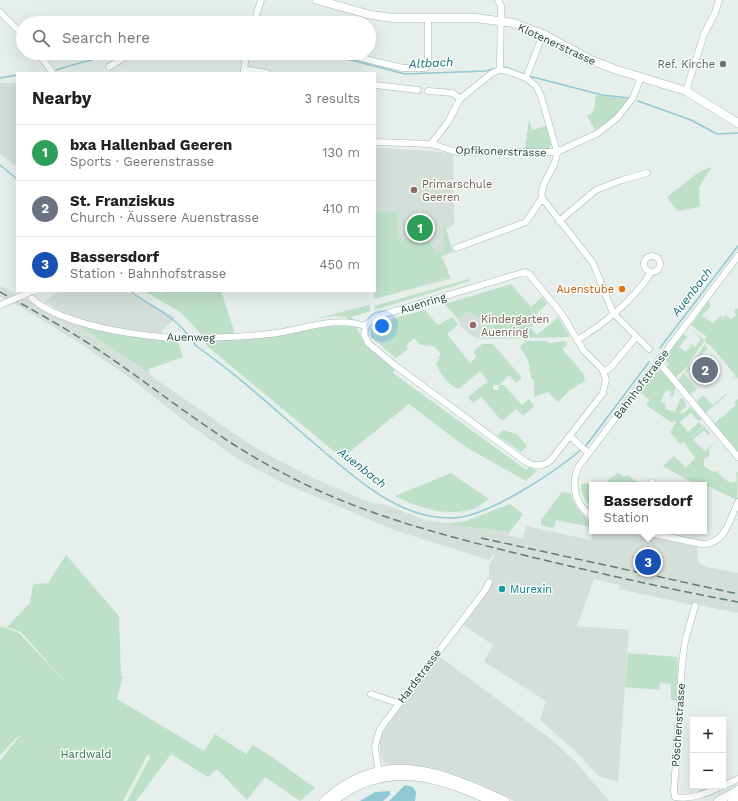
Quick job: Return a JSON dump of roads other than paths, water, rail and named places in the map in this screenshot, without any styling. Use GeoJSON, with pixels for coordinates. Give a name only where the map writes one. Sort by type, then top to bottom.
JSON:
{"type":"FeatureCollection","features":[{"type":"Feature","properties":{"kind":"main road","name":"Klotenerstrasse"},"geometry":{"type":"LineString","coordinates":[[317,0],[371,15],[393,18],[476,18],[501,21],[526,27],[543,34],[591,60],[614,69],[686,91],[738,123]]}},
{"type":"Feature","properties":{"kind":"main road"},"geometry":{"type":"LineString","coordinates":[[324,801],[346,785],[406,769],[439,773],[505,801]]}},
{"type":"Feature","properties":{"kind":"main road"},"geometry":{"type":"LineString","coordinates":[[334,801],[357,786],[379,775],[411,776],[437,779],[459,786],[491,801]]}},
{"type":"Feature","properties":{"kind":"main road"},"geometry":{"type":"LineString","coordinates":[[718,801],[738,790]]}},
{"type":"Feature","properties":{"kind":"main road"},"geometry":{"type":"LineString","coordinates":[[732,801],[738,798]]}},
{"type":"Feature","properties":{"kind":"street"},"geometry":{"type":"LineString","coordinates":[[256,16],[261,0]]}},
{"type":"Feature","properties":{"kind":"street"},"geometry":{"type":"LineString","coordinates":[[498,0],[501,6],[500,70]]}},
{"type":"Feature","properties":{"kind":"street"},"geometry":{"type":"LineString","coordinates":[[686,91],[704,34],[715,13],[719,0]]}},
{"type":"Feature","properties":{"kind":"street"},"geometry":{"type":"LineString","coordinates":[[0,12],[16,28]]}},
{"type":"Feature","properties":{"kind":"street"},"geometry":{"type":"LineString","coordinates":[[370,60],[403,68],[426,68],[428,63],[428,19]]}},
{"type":"Feature","properties":{"kind":"street"},"geometry":{"type":"LineString","coordinates":[[527,76],[543,34]]}},
{"type":"Feature","properties":{"kind":"street"},"geometry":{"type":"LineString","coordinates":[[43,60],[52,72]]}},
{"type":"Feature","properties":{"kind":"street"},"geometry":{"type":"LineString","coordinates":[[109,67],[120,60]]}},
{"type":"Feature","properties":{"kind":"street"},"geometry":{"type":"LineString","coordinates":[[245,60],[244,71],[256,72]]}},
{"type":"Feature","properties":{"kind":"street"},"geometry":{"type":"LineString","coordinates":[[431,144],[448,122],[460,99],[492,73],[500,70],[527,76],[536,86],[541,96],[557,152],[557,160],[544,186],[541,194],[542,198],[593,263],[613,313],[649,349]]}},
{"type":"Feature","properties":{"kind":"street","name":"Opfikonerstrasse"},"geometry":{"type":"LineString","coordinates":[[376,142],[431,144],[457,152],[557,152],[598,133],[618,118],[634,98],[641,77]]}},
{"type":"Feature","properties":{"kind":"street"},"geometry":{"type":"LineString","coordinates":[[376,85],[418,90]]}},
{"type":"Feature","properties":{"kind":"street"},"geometry":{"type":"LineString","coordinates":[[428,91],[453,93],[460,99]]}},
{"type":"Feature","properties":{"kind":"street"},"geometry":{"type":"LineString","coordinates":[[559,221],[596,190],[622,180],[647,173]]}},
{"type":"Feature","properties":{"kind":"street"},"geometry":{"type":"LineString","coordinates":[[456,248],[526,222],[542,198]]}},
{"type":"Feature","properties":{"kind":"street","name":"Bahnhofstrasse"},"geometry":{"type":"LineString","coordinates":[[589,514],[580,506],[574,486],[585,450],[658,361],[738,256]]}},
{"type":"Feature","properties":{"kind":"street","name":"Auenring"},"geometry":{"type":"LineString","coordinates":[[365,326],[375,317],[525,272],[529,274],[556,305],[576,340],[584,351],[604,372]]}},
{"type":"Feature","properties":{"kind":"street"},"geometry":{"type":"LineString","coordinates":[[576,340],[613,313],[645,283],[651,272]]}},
{"type":"Feature","properties":{"kind":"street","name":"Auenweg"},"geometry":{"type":"LineString","coordinates":[[27,292],[40,304],[68,319],[137,334],[194,338],[271,334],[329,323],[365,326]]}},
{"type":"Feature","properties":{"kind":"street"},"geometry":{"type":"LineString","coordinates":[[0,305],[31,292]]}},
{"type":"Feature","properties":{"kind":"street"},"geometry":{"type":"LineString","coordinates":[[365,326],[364,337],[371,346],[434,395],[529,463],[538,465],[548,462],[570,436],[604,391],[607,382],[604,372],[612,366],[636,337]]}},
{"type":"Feature","properties":{"kind":"street"},"geometry":{"type":"LineString","coordinates":[[658,361],[738,457]]}},
{"type":"Feature","properties":{"kind":"street"},"geometry":{"type":"LineString","coordinates":[[570,436],[585,450]]}},
{"type":"Feature","properties":{"kind":"street"},"geometry":{"type":"LineString","coordinates":[[656,534],[708,544],[714,542],[722,536],[738,502]]}},
{"type":"Feature","properties":{"kind":"street"},"geometry":{"type":"LineString","coordinates":[[731,518],[738,521]]}},
{"type":"Feature","properties":{"kind":"street","name":"Hardstrasse"},"geometry":{"type":"LineString","coordinates":[[379,775],[376,760],[377,738],[385,720],[486,589],[489,582]]}},
{"type":"Feature","properties":{"kind":"street","name":"Pöschenstrasse"},"geometry":{"type":"LineString","coordinates":[[695,606],[685,641],[682,664],[674,791],[675,796],[683,798],[691,797],[714,789]]}},
{"type":"Feature","properties":{"kind":"street"},"geometry":{"type":"LineString","coordinates":[[371,694],[398,703]]}},
{"type":"Feature","properties":{"kind":"street","name":"Pöschenstrasse"},"geometry":{"type":"LineString","coordinates":[[726,785],[738,779]]}},
{"type":"Feature","properties":{"kind":"water"},"geometry":{"type":"Polygon","coordinates":[[[405,785],[413,787],[416,792],[415,801],[389,801],[405,785]]]}},
{"type":"Feature","properties":{"kind":"water"},"geometry":{"type":"Polygon","coordinates":[[[390,791],[390,795],[383,801],[360,801],[375,792],[390,791]]]}},
{"type":"Feature","properties":{"kind":"waterway","name":"Altbach"},"geometry":{"type":"LineString","coordinates":[[56,70],[91,60]]}},
{"type":"Feature","properties":{"kind":"waterway","name":"Altbach"},"geometry":{"type":"LineString","coordinates":[[351,60],[405,74],[486,71],[493,69]]}},
{"type":"Feature","properties":{"kind":"waterway","name":"Altbach"},"geometry":{"type":"LineString","coordinates":[[505,67],[526,75]]}},
{"type":"Feature","properties":{"kind":"waterway","name":"Altbach"},"geometry":{"type":"LineString","coordinates":[[0,78],[16,75]]}},
{"type":"Feature","properties":{"kind":"waterway","name":"Altbach"},"geometry":{"type":"LineString","coordinates":[[529,76],[602,95],[629,98]]}},
{"type":"Feature","properties":{"kind":"waterway","name":"Altbach"},"geometry":{"type":"LineString","coordinates":[[638,101],[691,120],[717,134],[738,133]]}},
{"type":"Feature","properties":{"kind":"waterway","name":"Auenbach"},"geometry":{"type":"LineString","coordinates":[[0,165],[16,178]]}},
{"type":"Feature","properties":{"kind":"waterway","name":"Auenbach"},"geometry":{"type":"LineString","coordinates":[[660,348],[738,246]]}},
{"type":"Feature","properties":{"kind":"waterway","name":"Auenbach"},"geometry":{"type":"LineString","coordinates":[[132,292],[175,321],[188,335]]}},
{"type":"Feature","properties":{"kind":"waterway","name":"Auenbach"},"geometry":{"type":"LineString","coordinates":[[192,340],[196,346],[239,378],[308,438],[374,492],[393,503],[432,517],[453,518],[467,516],[502,502],[539,481],[582,449]]}},
{"type":"Feature","properties":{"kind":"waterway","name":"Auenbach"},"geometry":{"type":"LineString","coordinates":[[585,447],[649,362]]}},
{"type":"Feature","properties":{"kind":"railway"},"geometry":{"type":"LineString","coordinates":[[0,292],[96,348],[236,446],[281,472],[337,499],[425,529],[543,560],[738,602]]}},
{"type":"Feature","properties":{"kind":"railway"},"geometry":{"type":"LineString","coordinates":[[481,538],[738,594]]}},
{"type":"Feature","properties":{"kind":"place","name":"Ref. Kirche"},"geometry":{"type":"Point","coordinates":[723,64]}},
{"type":"Feature","properties":{"kind":"place","name":"Primarschule Geeren"},"geometry":{"type":"Point","coordinates":[414,190]}},
{"type":"Feature","properties":{"kind":"place","name":"bxa Hallenbad Geeren"},"geometry":{"type":"Point","coordinates":[420,228]}},
{"type":"Feature","properties":{"kind":"place","name":"Auenstube"},"geometry":{"type":"Point","coordinates":[622,289]}},
{"type":"Feature","properties":{"kind":"place","name":"Kindergarten Auenring"},"geometry":{"type":"Point","coordinates":[473,325]}},
{"type":"Feature","properties":{"kind":"place","name":"St. Franziskus"},"geometry":{"type":"Point","coordinates":[705,370]}},
{"type":"Feature","properties":{"kind":"place","name":"Bassersdorf"},"geometry":{"type":"Point","coordinates":[648,562]}},
{"type":"Feature","properties":{"kind":"place","name":"Murexin"},"geometry":{"type":"Point","coordinates":[502,589]}},
{"type":"Feature","properties":{"kind":"park label","name":"Hardwald"},"geometry":{"type":"Point","coordinates":[86,754]}}]}
